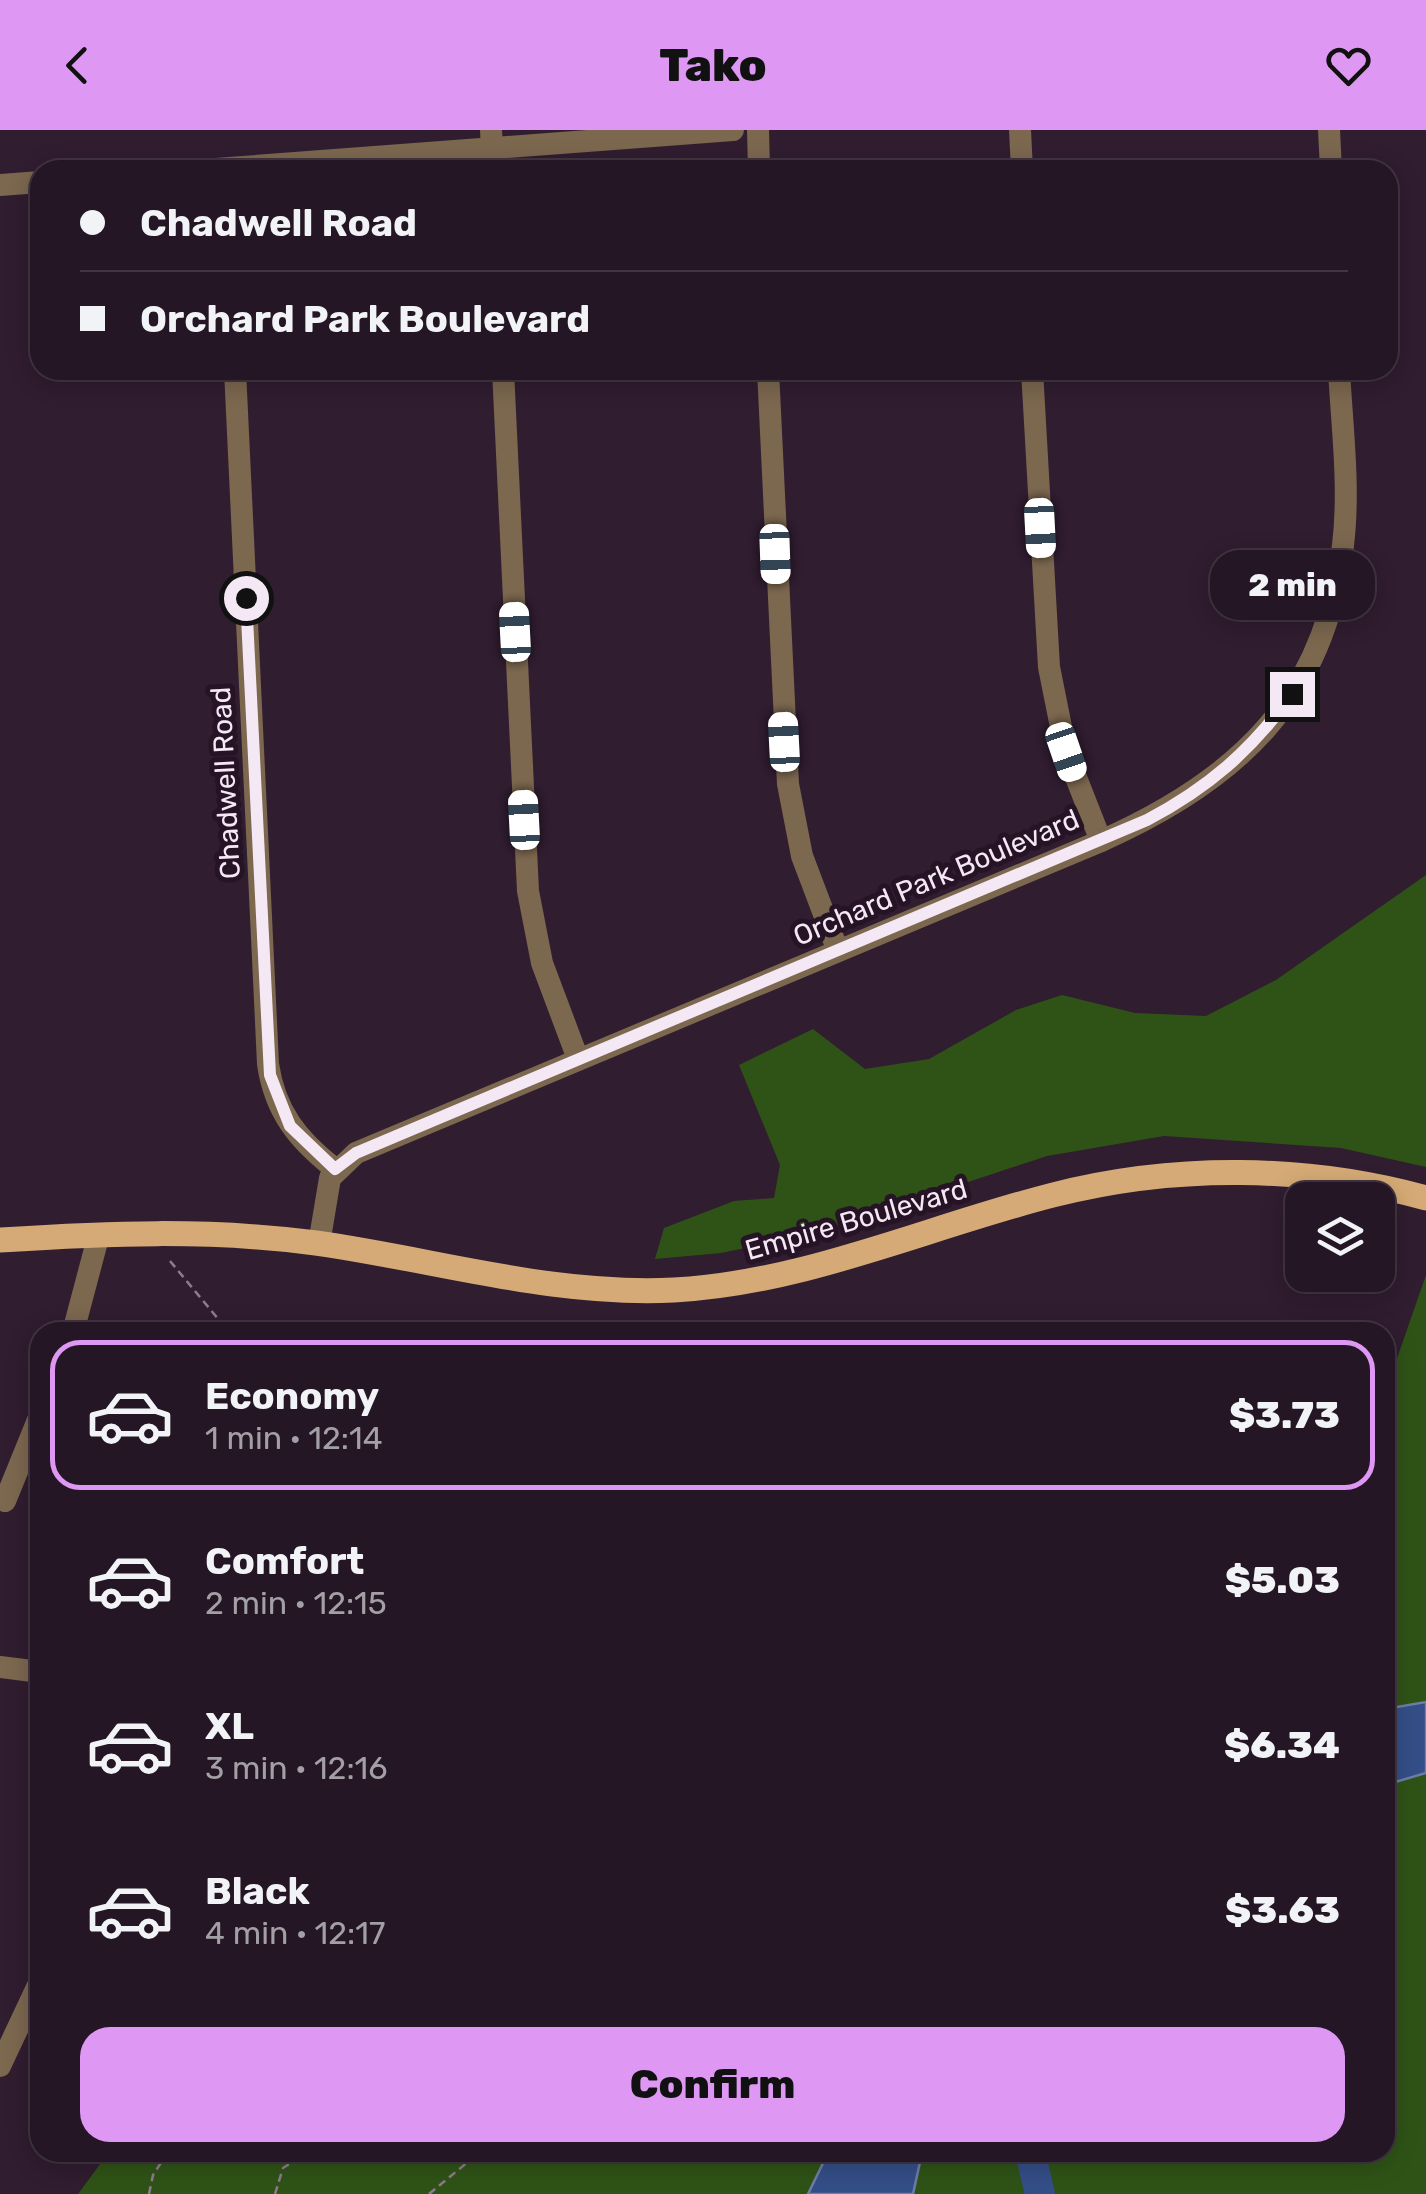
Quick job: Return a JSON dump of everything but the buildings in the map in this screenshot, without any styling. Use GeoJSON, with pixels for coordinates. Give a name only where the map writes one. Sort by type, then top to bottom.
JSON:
{"type":"FeatureCollection","features":[{"type":"Feature","properties":{"kind":"main road","name":"Empire Boulevard"},"geometry":{"type":"LineString","coordinates":[[0,1240],[210,1233],[318,1244],[554,1287],[661,1290],[719,1286],[794,1272],[1054,1194],[1145,1178],[1293,1175],[1426,1198]]}},
{"type":"Feature","properties":{"kind":"street"},"geometry":{"type":"LineString","coordinates":[[341,160],[733,130]]}},
{"type":"Feature","properties":{"kind":"street"},"geometry":{"type":"LineString","coordinates":[[758,130],[759,160]]}},
{"type":"Feature","properties":{"kind":"street"},"geometry":{"type":"LineString","coordinates":[[1020,130],[1022,160]]}},
{"type":"Feature","properties":{"kind":"street"},"geometry":{"type":"LineString","coordinates":[[1330,130],[1331,160]]}},
{"type":"Feature","properties":{"kind":"street"},"geometry":{"type":"LineString","coordinates":[[0,185],[30,183]]}},
{"type":"Feature","properties":{"kind":"street","name":"Chadwell Road"},"geometry":{"type":"LineString","coordinates":[[235,380],[268,1064],[276,1098],[290,1126],[335,1169]]}},
{"type":"Feature","properties":{"kind":"street"},"geometry":{"type":"LineString","coordinates":[[503,380],[528,890],[542,963],[578,1059]]}},
{"type":"Feature","properties":{"kind":"street"},"geometry":{"type":"LineString","coordinates":[[768,380],[788,784],[802,856],[838,951]]}},
{"type":"Feature","properties":{"kind":"street"},"geometry":{"type":"LineString","coordinates":[[1033,380],[1051,682],[1066,752],[1100,842]]}},
{"type":"Feature","properties":{"kind":"street","name":"Orchard Park Boulevard"},"geometry":{"type":"LineString","coordinates":[[335,1169],[356,1153],[1100,842],[1188,798],[1236,761],[1271,724],[1313,656],[1329,616],[1344,543],[1340,380]]}},
{"type":"Feature","properties":{"kind":"street"},"geometry":{"type":"LineString","coordinates":[[318,1244],[326,1189],[335,1169]]}},
{"type":"Feature","properties":{"kind":"street"},"geometry":{"type":"LineString","coordinates":[[76,1322],[100,1234]]}},
{"type":"Feature","properties":{"kind":"street"},"geometry":{"type":"LineString","coordinates":[[5,1502],[30,1439]]}},
{"type":"Feature","properties":{"kind":"street"},"geometry":{"type":"LineString","coordinates":[[0,1666],[30,1670]]}},
{"type":"Feature","properties":{"kind":"street"},"geometry":{"type":"LineString","coordinates":[[0,2066],[30,2002]]}},
{"type":"Feature","properties":{"kind":"path"},"geometry":{"type":"LineString","coordinates":[[170,1260],[220,1322]]}},
{"type":"Feature","properties":{"kind":"path"},"geometry":{"type":"LineString","coordinates":[[149,2194],[153,2174],[161,2162]]}},
{"type":"Feature","properties":{"kind":"path"},"geometry":{"type":"LineString","coordinates":[[274,2194],[282,2168],[292,2162]]}},
{"type":"Feature","properties":{"kind":"path"},"geometry":{"type":"LineString","coordinates":[[429,2194],[468,2162]]}},
{"type":"Feature","properties":{"kind":"green space"},"geometry":{"type":"Polygon","coordinates":[[[1426,875],[1426,1167],[1341,1148],[1164,1136],[1047,1156],[811,1234],[721,1253],[655,1259],[664,1228],[734,1201],[774,1198],[780,1165],[739,1065],[813,1029],[865,1069],[929,1059],[1016,1010],[1062,995],[1135,1013],[1206,1016],[1276,980],[1426,875]]]}},
{"type":"Feature","properties":{"kind":"green space"},"geometry":{"type":"Polygon","coordinates":[[[1426,1275],[1426,2194],[78,2194],[102,2162],[1395,2162],[1395,1364],[1426,1275]]]}},
{"type":"Feature","properties":{"kind":"water"},"geometry":{"type":"Polygon","coordinates":[[[1426,1702],[1426,1773],[1395,1782],[1395,1707],[1426,1702]]]}},
{"type":"Feature","properties":{"kind":"water"},"geometry":{"type":"Polygon","coordinates":[[[824,2162],[920,2162],[913,2194],[808,2194],[824,2162]]]}},
{"type":"Feature","properties":{"kind":"waterway"},"geometry":{"type":"LineString","coordinates":[[1032,2162],[1040,2194]]}},
{"type":"Feature","properties":{"kind":"route"},"geometry":{"type":"LineString","coordinates":[[246,598],[270,1075],[290,1126],[335,1169],[356,1153],[1147,820],[1215,779],[1246,752],[1292,694]]}}]}
